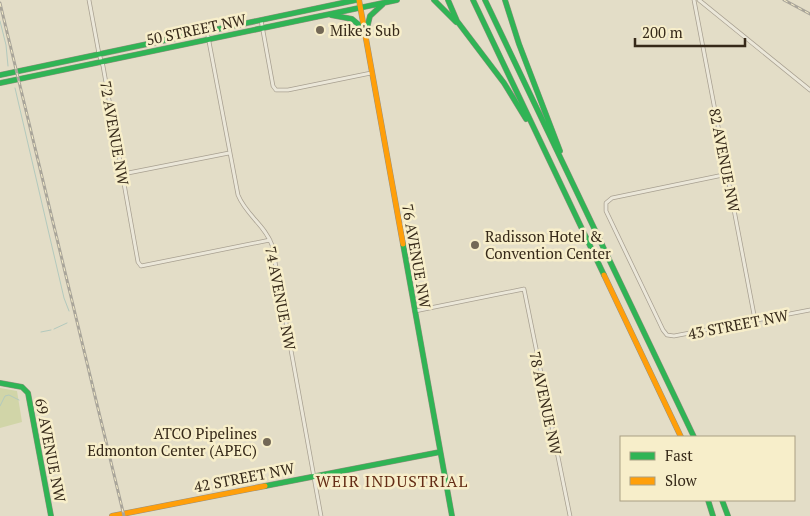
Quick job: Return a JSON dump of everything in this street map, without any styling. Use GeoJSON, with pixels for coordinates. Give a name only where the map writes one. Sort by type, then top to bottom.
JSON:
{"type":"FeatureCollection","features":[{"type":"Feature","properties":{"kind":"main road","name":"50 STREET NW"},"geometry":{"type":"LineString","coordinates":[[0,74],[358,0]]}},
{"type":"Feature","properties":{"kind":"main road","name":"76 AVENUE NW"},"geometry":{"type":"LineString","coordinates":[[358,0],[452,516]]}},
{"type":"Feature","properties":{"kind":"main road","name":"50 STREET NW"},"geometry":{"type":"LineString","coordinates":[[0,83],[397,0]]}},
{"type":"Feature","properties":{"kind":"main road"},"geometry":{"type":"LineString","coordinates":[[434,0],[442,6],[464,31]]}},
{"type":"Feature","properties":{"kind":"main road"},"geometry":{"type":"LineString","coordinates":[[448,0],[457,21],[504,83],[536,132]]}},
{"type":"Feature","properties":{"kind":"main road"},"geometry":{"type":"LineString","coordinates":[[473,0],[681,436]]}},
{"type":"Feature","properties":{"kind":"main road"},"geometry":{"type":"LineString","coordinates":[[485,0],[694,436]]}},
{"type":"Feature","properties":{"kind":"main road"},"geometry":{"type":"LineString","coordinates":[[506,0],[521,51],[559,145],[561,158]]}},
{"type":"Feature","properties":{"kind":"main road"},"geometry":{"type":"LineString","coordinates":[[365,36],[370,16],[385,2]]}},
{"type":"Feature","properties":{"kind":"main road"},"geometry":{"type":"LineString","coordinates":[[327,14],[352,19],[364,29]]}},
{"type":"Feature","properties":{"kind":"main road","name":"69 AVENUE NW"},"geometry":{"type":"LineString","coordinates":[[0,383],[22,387],[28,395],[51,516]]}},
{"type":"Feature","properties":{"kind":"main road","name":"42 STREET NW"},"geometry":{"type":"LineString","coordinates":[[112,516],[440,452]]}},
{"type":"Feature","properties":{"kind":"main road"},"geometry":{"type":"LineString","coordinates":[[708,501],[713,516]]}},
{"type":"Feature","properties":{"kind":"main road"},"geometry":{"type":"LineString","coordinates":[[722,501],[728,516]]}},
{"type":"Feature","properties":{"kind":"street","name":"72 AVENUE NW"},"geometry":{"type":"LineString","coordinates":[[89,0],[138,262],[141,266],[270,240]]}},
{"type":"Feature","properties":{"kind":"street","name":"82 AVENUE NW"},"geometry":{"type":"LineString","coordinates":[[694,0],[755,320]]}},
{"type":"Feature","properties":{"kind":"street"},"geometry":{"type":"LineString","coordinates":[[699,0],[810,90]]}},
{"type":"Feature","properties":{"kind":"street"},"geometry":{"type":"LineString","coordinates":[[261,20],[273,86],[276,90],[288,90],[372,73]]}},
{"type":"Feature","properties":{"kind":"street","name":"74 AVENUE NW"},"geometry":{"type":"LineString","coordinates":[[207,31],[229,154],[241,201],[248,213],[266,232],[270,240],[312,477],[321,516]]}},
{"type":"Feature","properties":{"kind":"street"},"geometry":{"type":"LineString","coordinates":[[123,174],[229,154]]}},
{"type":"Feature","properties":{"kind":"street","name":"43 STREET NW"},"geometry":{"type":"LineString","coordinates":[[728,174],[612,198],[606,203],[606,211],[667,335],[674,336],[810,310]]}},
{"type":"Feature","properties":{"kind":"street","name":"78 AVENUE NW"},"geometry":{"type":"LineString","coordinates":[[414,311],[524,290],[570,516]]}},
{"type":"Feature","properties":{"kind":"green space"},"geometry":{"type":"Polygon","coordinates":[[[0,388],[17,391],[22,422],[0,428],[0,388]]]}},
{"type":"Feature","properties":{"kind":"waterway"},"geometry":{"type":"LineString","coordinates":[[0,21],[6,45],[8,66]]}},
{"type":"Feature","properties":{"kind":"waterway"},"geometry":{"type":"LineString","coordinates":[[15,88],[64,298],[69,311]]}},
{"type":"Feature","properties":{"kind":"waterway"},"geometry":{"type":"LineString","coordinates":[[54,329],[67,323]]}},
{"type":"Feature","properties":{"kind":"waterway"},"geometry":{"type":"LineString","coordinates":[[41,332],[51,330]]}},
{"type":"Feature","properties":{"kind":"waterway"},"geometry":{"type":"LineString","coordinates":[[0,406],[5,396],[9,395],[19,400]]}},
{"type":"Feature","properties":{"kind":"railway"},"geometry":{"type":"LineString","coordinates":[[784,0],[810,14]]}},
{"type":"Feature","properties":{"kind":"railway"},"geometry":{"type":"LineString","coordinates":[[0,3],[124,516]]}},
{"type":"Feature","properties":{"kind":"traffic: fast"},"geometry":{"type":"LineString","coordinates":[[0,75],[356,0]]}},
{"type":"Feature","properties":{"kind":"traffic: fast"},"geometry":{"type":"LineString","coordinates":[[0,83],[397,0]]}},
{"type":"Feature","properties":{"kind":"traffic: fast"},"geometry":{"type":"LineString","coordinates":[[434,0],[456,22]]}},
{"type":"Feature","properties":{"kind":"traffic: fast"},"geometry":{"type":"LineString","coordinates":[[448,0],[457,21],[504,83],[526,119]]}},
{"type":"Feature","properties":{"kind":"traffic: fast"},"geometry":{"type":"LineString","coordinates":[[473,0],[604,275]]}},
{"type":"Feature","properties":{"kind":"traffic: fast"},"geometry":{"type":"LineString","coordinates":[[485,0],[694,436]]}},
{"type":"Feature","properties":{"kind":"traffic: fast"},"geometry":{"type":"LineString","coordinates":[[505,0],[519,44],[560,151]]}},
{"type":"Feature","properties":{"kind":"traffic: fast"},"geometry":{"type":"LineString","coordinates":[[366,32],[370,16],[383,4]]}},
{"type":"Feature","properties":{"kind":"traffic: fast"},"geometry":{"type":"LineString","coordinates":[[331,15],[352,19],[364,29]]}},
{"type":"Feature","properties":{"kind":"traffic: fast"},"geometry":{"type":"LineString","coordinates":[[403,244],[452,516]]}},
{"type":"Feature","properties":{"kind":"traffic: fast"},"geometry":{"type":"LineString","coordinates":[[0,383],[22,387],[28,393],[51,516]]}},
{"type":"Feature","properties":{"kind":"traffic: fast"},"geometry":{"type":"LineString","coordinates":[[265,486],[440,452]]}},
{"type":"Feature","properties":{"kind":"traffic: fast"},"geometry":{"type":"LineString","coordinates":[[708,501],[713,516]]}},
{"type":"Feature","properties":{"kind":"traffic: fast"},"geometry":{"type":"LineString","coordinates":[[722,501],[728,516]]}},
{"type":"Feature","properties":{"kind":"traffic: slow"},"geometry":{"type":"LineString","coordinates":[[359,0],[403,244]]}},
{"type":"Feature","properties":{"kind":"traffic: slow"},"geometry":{"type":"LineString","coordinates":[[604,275],[681,436]]}},
{"type":"Feature","properties":{"kind":"traffic: slow"},"geometry":{"type":"LineString","coordinates":[[112,516],[265,486]]}},
{"type":"Feature","properties":{"kind":"place","name":"Mike's Sub"},"geometry":{"type":"Point","coordinates":[320,30]}},
{"type":"Feature","properties":{"kind":"place","name":"Radisson Hotel & Convention Center"},"geometry":{"type":"Point","coordinates":[475,245]}},
{"type":"Feature","properties":{"kind":"place","name":"ATCO Pipelines Edmonton Center (APEC)"},"geometry":{"type":"Point","coordinates":[267,442]}},
{"type":"Feature","properties":{"kind":"district","name":"WEIR INDUSTRIAL"},"geometry":{"type":"Point","coordinates":[392,481]}}]}
